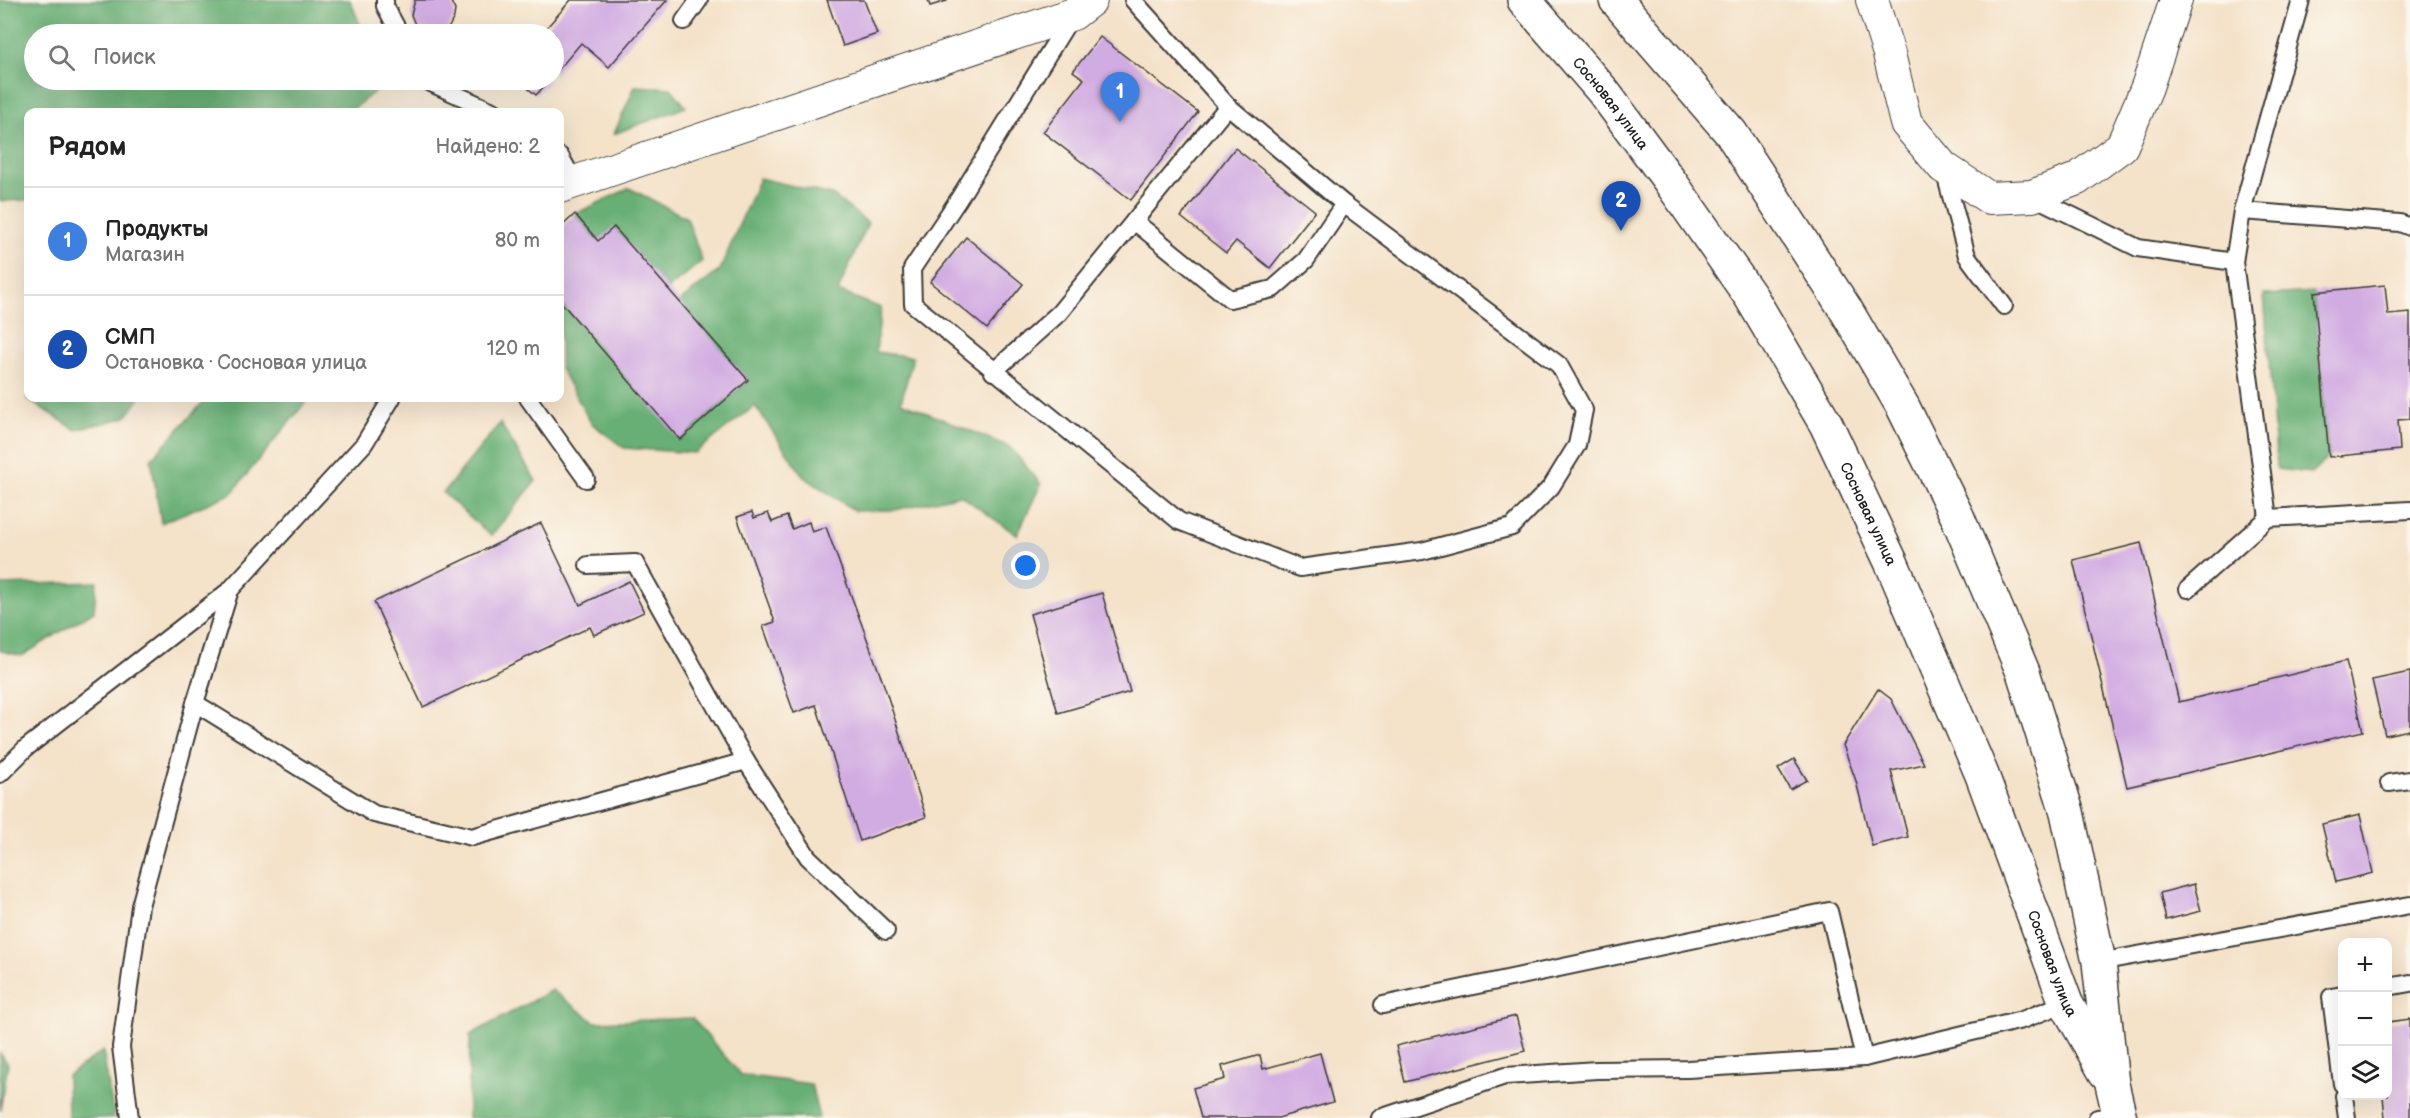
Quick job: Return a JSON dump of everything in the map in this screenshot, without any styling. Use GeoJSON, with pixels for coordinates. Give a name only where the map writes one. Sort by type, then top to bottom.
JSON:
{"type":"FeatureCollection","features":[{"type":"Feature","properties":{"kind":"main road","name":"Сосновая улица"},"geometry":{"type":"LineString","coordinates":[[1524,0],[1602,90],[1669,180],[1751,297],[1826,424],[1892,564],[1982,775],[2066,1003],[2112,1108]]}},
{"type":"Feature","properties":{"kind":"main road","name":"Сосновая улица"},"geometry":{"type":"LineString","coordinates":[[1616,0],[1731,133],[1846,310],[1903,407],[1957,516],[2023,672],[2067,812],[2099,962],[2112,1108]]}},
{"type":"Feature","properties":{"kind":"street"},"geometry":{"type":"LineString","coordinates":[[1872,0],[1889,54],[1906,123],[1943,167],[1989,198],[2032,196],[2077,179],[2122,146],[2147,87],[2176,0]]}},
{"type":"Feature","properties":{"kind":"street"},"geometry":{"type":"LineString","coordinates":[[564,174],[1082,7]]}},
{"type":"Feature","properties":{"kind":"lane"},"geometry":{"type":"LineString","coordinates":[[385,0],[385,6],[395,24]]}},
{"type":"Feature","properties":{"kind":"lane"},"geometry":{"type":"LineString","coordinates":[[684,21],[699,0]]}},
{"type":"Feature","properties":{"kind":"lane"},"geometry":{"type":"LineString","coordinates":[[1082,7],[912,269],[913,304],[993,372],[1179,522],[1300,568],[1422,551],[1512,527],[1551,487],[1577,445],[1584,410],[1559,365],[1344,204],[1227,106],[1133,0]]}},
{"type":"Feature","properties":{"kind":"lane"},"geometry":{"type":"LineString","coordinates":[[2268,518],[2234,262],[2242,211],[2301,0]]}},
{"type":"Feature","properties":{"kind":"lane"},"geometry":{"type":"LineString","coordinates":[[446,90],[486,108]]}},
{"type":"Feature","properties":{"kind":"lane"},"geometry":{"type":"LineString","coordinates":[[993,372],[1059,313],[1227,106]]}},
{"type":"Feature","properties":{"kind":"lane"},"geometry":{"type":"LineString","coordinates":[[1943,167],[1966,256],[2004,306]]}},
{"type":"Feature","properties":{"kind":"lane"},"geometry":{"type":"LineString","coordinates":[[2032,196],[2138,248],[2234,262]]}},
{"type":"Feature","properties":{"kind":"lane"},"geometry":{"type":"LineString","coordinates":[[1134,221],[1230,299],[1273,289],[1306,260],[1344,204]]}},
{"type":"Feature","properties":{"kind":"lane"},"geometry":{"type":"LineString","coordinates":[[2242,211],[2400,222],[2410,227]]}},
{"type":"Feature","properties":{"kind":"lane"},"geometry":{"type":"LineString","coordinates":[[0,774],[26,748],[230,590],[364,444],[390,402]]}},
{"type":"Feature","properties":{"kind":"lane"},"geometry":{"type":"LineString","coordinates":[[531,402],[585,479]]}},
{"type":"Feature","properties":{"kind":"lane"},"geometry":{"type":"LineString","coordinates":[[2188,589],[2268,518],[2410,510]]}},
{"type":"Feature","properties":{"kind":"lane"},"geometry":{"type":"LineString","coordinates":[[588,564],[635,563],[746,762],[808,857],[886,931]]}},
{"type":"Feature","properties":{"kind":"lane"},"geometry":{"type":"LineString","coordinates":[[130,1118],[122,1047],[140,906],[195,703],[230,590]]}},
{"type":"Feature","properties":{"kind":"lane"},"geometry":{"type":"LineString","coordinates":[[195,703],[374,814],[472,837],[746,762]]}},
{"type":"Feature","properties":{"kind":"lane"},"geometry":{"type":"LineString","coordinates":[[2389,783],[2410,780]]}},
{"type":"Feature","properties":{"kind":"lane"},"geometry":{"type":"LineString","coordinates":[[2099,962],[2410,905]]}},
{"type":"Feature","properties":{"kind":"lane"},"geometry":{"type":"LineString","coordinates":[[1383,1005],[1829,911],[1864,1058]]}},
{"type":"Feature","properties":{"kind":"lane"},"geometry":{"type":"LineString","coordinates":[[2392,986],[2410,984]]}},
{"type":"Feature","properties":{"kind":"lane"},"geometry":{"type":"LineString","coordinates":[[2338,996],[2331,997],[2338,1048]]}},
{"type":"Feature","properties":{"kind":"lane"},"geometry":{"type":"LineString","coordinates":[[1380,1118],[1504,1076],[1597,1070],[1688,1069],[1864,1058],[2022,1020],[2066,1003]]}},
{"type":"Feature","properties":{"kind":"lane"},"geometry":{"type":"LineString","coordinates":[[2345,1100],[2347,1118]]}},
{"type":"Feature","properties":{"kind":"green space"},"geometry":{"type":"Polygon","coordinates":[[[0,0],[350,0],[360,24],[24,24],[24,90],[376,90],[354,108],[24,108],[24,200],[0,201],[0,0]]]}},
{"type":"Feature","properties":{"kind":"green space"},"geometry":{"type":"Polygon","coordinates":[[[635,86],[671,88],[686,107],[614,134],[635,86]]]}},
{"type":"Feature","properties":{"kind":"green space"},"geometry":{"type":"Polygon","coordinates":[[[759,178],[832,195],[868,223],[838,291],[881,308],[876,352],[913,357],[901,402],[1010,447],[1041,484],[1017,535],[960,495],[895,510],[855,511],[804,477],[755,406],[695,453],[624,448],[591,423],[564,375],[564,306],[681,440],[748,380],[679,302],[720,270],[759,178]]]}},
{"type":"Feature","properties":{"kind":"green space"},"geometry":{"type":"Polygon","coordinates":[[[629,188],[687,218],[702,261],[668,289],[615,228],[598,241],[575,214],[629,188]]]}},
{"type":"Feature","properties":{"kind":"green space"},"geometry":{"type":"Polygon","coordinates":[[[2314,292],[2329,457],[2311,473],[2277,469],[2264,295],[2314,292]]]}},
{"type":"Feature","properties":{"kind":"green space"},"geometry":{"type":"Polygon","coordinates":[[[32,402],[137,402],[126,417],[76,430],[32,402]]]}},
{"type":"Feature","properties":{"kind":"green space"},"geometry":{"type":"Polygon","coordinates":[[[203,402],[306,402],[231,494],[161,523],[151,459],[203,402]]]}},
{"type":"Feature","properties":{"kind":"green space"},"geometry":{"type":"Polygon","coordinates":[[[500,423],[536,481],[491,536],[443,493],[500,423]]]}},
{"type":"Feature","properties":{"kind":"green space"},"geometry":{"type":"Polygon","coordinates":[[[97,582],[94,611],[22,656],[0,651],[0,585],[97,582]]]}},
{"type":"Feature","properties":{"kind":"green space"},"geometry":{"type":"Polygon","coordinates":[[[552,990],[595,1022],[692,1018],[741,1075],[811,1084],[819,1118],[468,1118],[470,1035],[552,990]]]}},
{"type":"Feature","properties":{"kind":"green space"},"geometry":{"type":"Polygon","coordinates":[[[103,1051],[114,1118],[68,1118],[67,1076],[103,1051]]]}},
{"type":"Feature","properties":{"kind":"green space"},"geometry":{"type":"Polygon","coordinates":[[[0,1053],[8,1064],[0,1111],[0,1053]]]}},
{"type":"Feature","properties":{"kind":"building"},"geometry":{"type":"Polygon","coordinates":[[[415,0],[450,0],[455,10],[450,24],[415,24],[411,15],[415,0]]]}},
{"type":"Feature","properties":{"kind":"building"},"geometry":{"type":"Polygon","coordinates":[[[571,0],[667,0],[609,67],[581,43],[564,63],[564,24],[550,24],[571,0]]]}},
{"type":"Feature","properties":{"kind":"building"},"geometry":{"type":"Polygon","coordinates":[[[827,0],[864,0],[877,34],[843,46],[827,0]]]}},
{"type":"Feature","properties":{"kind":"building"},"geometry":{"type":"Polygon","coordinates":[[[928,0],[947,0],[947,1],[930,6],[928,0]]]}},
{"type":"Feature","properties":{"kind":"building"},"geometry":{"type":"Polygon","coordinates":[[[1100,37],[1198,112],[1131,200],[1043,132],[1084,79],[1073,71],[1100,37]]]}},
{"type":"Feature","properties":{"kind":"building"},"geometry":{"type":"Polygon","coordinates":[[[530,90],[541,90],[536,95],[530,90]]]}},
{"type":"Feature","properties":{"kind":"building"},"geometry":{"type":"Polygon","coordinates":[[[1235,148],[1315,211],[1270,268],[1236,241],[1226,253],[1181,217],[1235,148]]]}},
{"type":"Feature","properties":{"kind":"building"},"geometry":{"type":"Polygon","coordinates":[[[575,214],[598,241],[614,227],[748,380],[680,440],[564,306],[564,224],[575,214]]]}},
{"type":"Feature","properties":{"kind":"building"},"geometry":{"type":"Polygon","coordinates":[[[966,237],[1023,284],[987,329],[930,282],[966,237]]]}},
{"type":"Feature","properties":{"kind":"building"},"geometry":{"type":"Polygon","coordinates":[[[2385,285],[2388,315],[2410,313],[2410,419],[2398,420],[2400,450],[2329,457],[2314,292],[2385,285]]]}},
{"type":"Feature","properties":{"kind":"building"},"geometry":{"type":"Polygon","coordinates":[[[752,512],[754,518],[768,513],[772,522],[787,516],[792,529],[809,522],[812,532],[826,527],[885,688],[926,817],[860,841],[816,705],[794,713],[763,626],[775,622],[737,517],[752,512]]]}},
{"type":"Feature","properties":{"kind":"building"},"geometry":{"type":"Polygon","coordinates":[[[541,523],[580,605],[629,581],[644,612],[594,635],[590,627],[423,707],[374,602],[541,523]]]}},
{"type":"Feature","properties":{"kind":"building"},"geometry":{"type":"Polygon","coordinates":[[[2141,543],[2179,702],[2346,661],[2363,731],[2127,787],[2073,560],[2141,543]]]}},
{"type":"Feature","properties":{"kind":"building"},"geometry":{"type":"Polygon","coordinates":[[[1102,593],[1130,692],[1058,713],[1030,614],[1102,593]]]}},
{"type":"Feature","properties":{"kind":"building"},"geometry":{"type":"Polygon","coordinates":[[[2410,672],[2410,730],[2385,735],[2372,680],[2410,672]]]}},
{"type":"Feature","properties":{"kind":"building"},"geometry":{"type":"Polygon","coordinates":[[[1878,689],[1891,699],[1924,764],[1891,771],[1908,837],[1872,846],[1856,781],[1843,745],[1878,689]]]}},
{"type":"Feature","properties":{"kind":"building"},"geometry":{"type":"Polygon","coordinates":[[[1794,759],[1807,780],[1790,789],[1778,769],[1794,759]]]}},
{"type":"Feature","properties":{"kind":"building"},"geometry":{"type":"Polygon","coordinates":[[[2360,815],[2373,873],[2336,882],[2322,824],[2360,815]]]}},
{"type":"Feature","properties":{"kind":"building"},"geometry":{"type":"Polygon","coordinates":[[[2194,884],[2201,911],[2166,920],[2160,893],[2194,884]]]}},
{"type":"Feature","properties":{"kind":"building"},"geometry":{"type":"Polygon","coordinates":[[[1516,1016],[1525,1051],[1405,1082],[1396,1046],[1516,1016]]]}},
{"type":"Feature","properties":{"kind":"building"},"geometry":{"type":"Polygon","coordinates":[[[2410,1019],[2410,1118],[2385,1118],[2383,1100],[2392,1100],[2392,1021],[2410,1019]]]}},
{"type":"Feature","properties":{"kind":"building"},"geometry":{"type":"Polygon","coordinates":[[[1320,1053],[1333,1102],[1278,1118],[1201,1118],[1193,1088],[1225,1079],[1222,1066],[1260,1055],[1263,1069],[1320,1053]]]}},
{"type":"Feature","properties":{"kind":"place","name":"Продукты"},"geometry":{"type":"Point","coordinates":[1120,122]}},
{"type":"Feature","properties":{"kind":"place","name":"СМП"},"geometry":{"type":"Point","coordinates":[1621,231]}}]}
